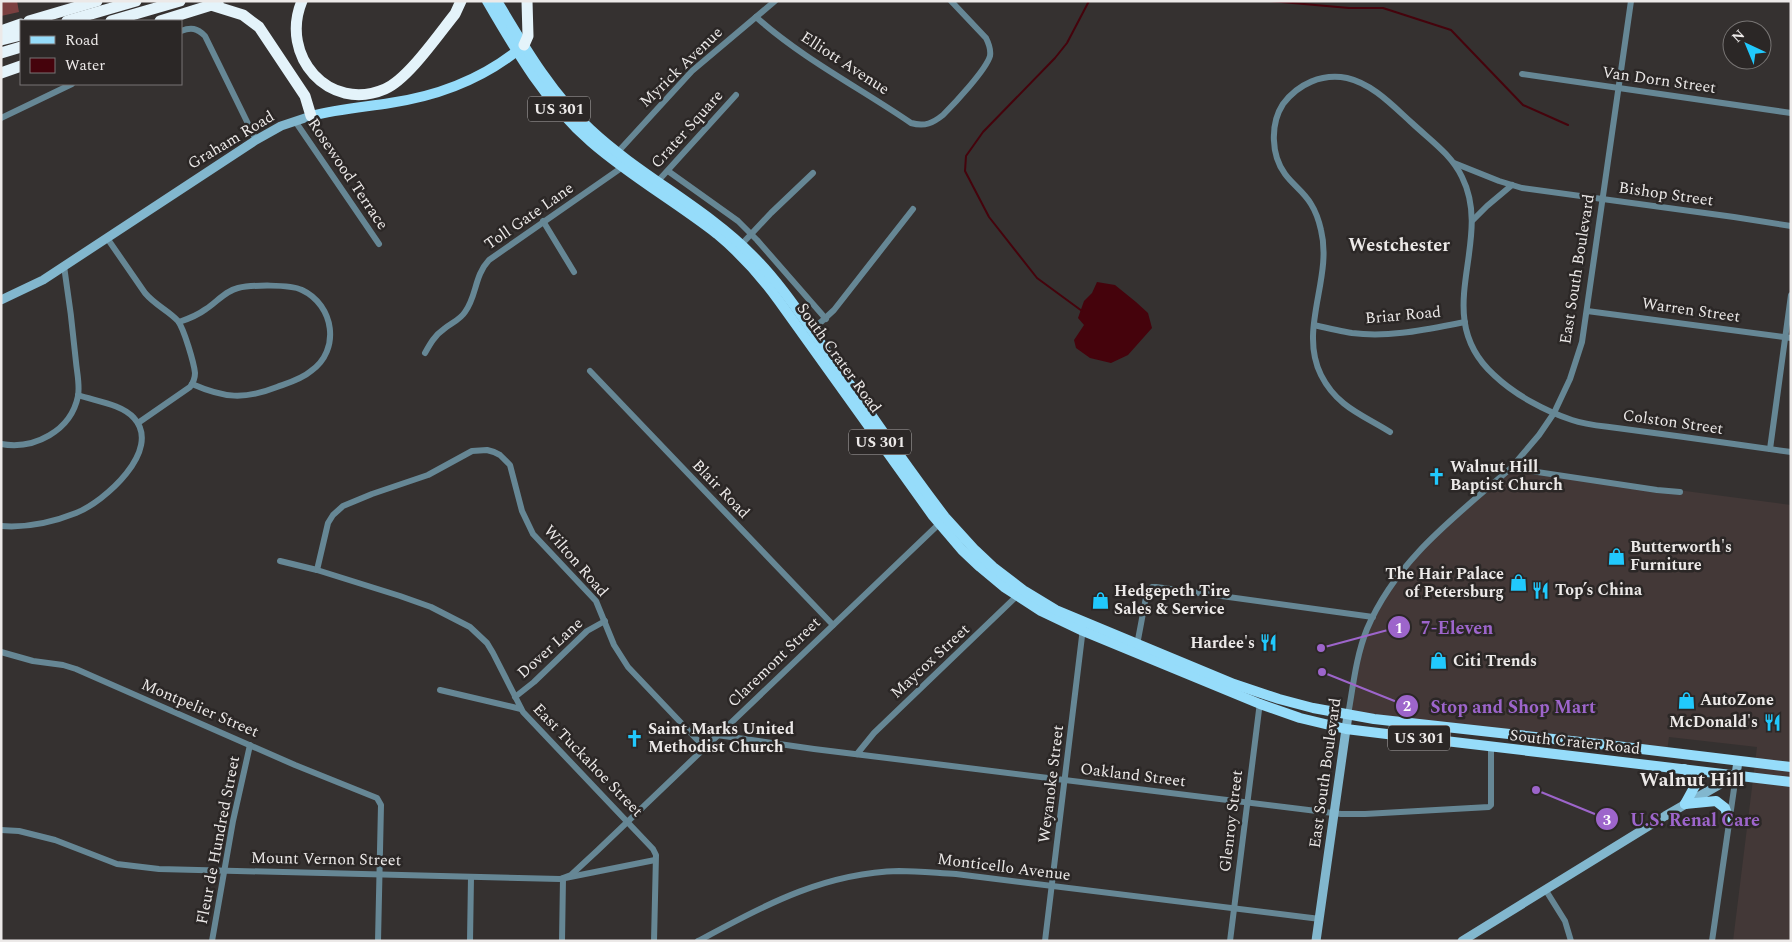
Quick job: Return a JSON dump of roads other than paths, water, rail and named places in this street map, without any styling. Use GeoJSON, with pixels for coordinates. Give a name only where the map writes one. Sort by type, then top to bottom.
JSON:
{"type":"FeatureCollection","features":[{"type":"Feature","properties":{"kind":"highway"},"geometry":{"type":"LineString","coordinates":[[32,20],[97,1]]}},
{"type":"Feature","properties":{"kind":"highway"},"geometry":{"type":"LineString","coordinates":[[71,20],[136,1]]}},
{"type":"Feature","properties":{"kind":"highway"},"geometry":{"type":"LineString","coordinates":[[114,20],[180,1]]}},
{"type":"Feature","properties":{"kind":"highway"},"geometry":{"type":"LineString","coordinates":[[164,20],[224,1]]}},
{"type":"Feature","properties":{"kind":"highway"},"geometry":{"type":"LineString","coordinates":[[302,1],[298,11],[295,30],[301,58],[312,72],[328,86],[338,91],[356,94],[384,90],[399,81],[455,14],[461,1]]}},
{"type":"Feature","properties":{"kind":"highway"},"geometry":{"type":"LineString","coordinates":[[521,48],[528,36],[527,1]]}},
{"type":"Feature","properties":{"kind":"highway"},"geometry":{"type":"LineString","coordinates":[[211,5],[243,15],[259,27],[305,96],[311,116]]}},
{"type":"Feature","properties":{"kind":"highway"},"geometry":{"type":"LineString","coordinates":[[1,26],[20,23]]}},
{"type":"Feature","properties":{"kind":"highway"},"geometry":{"type":"LineString","coordinates":[[1,31],[20,23]]}},
{"type":"Feature","properties":{"kind":"highway"},"geometry":{"type":"LineString","coordinates":[[1,40],[20,35]]}},
{"type":"Feature","properties":{"kind":"highway"},"geometry":{"type":"LineString","coordinates":[[1,53],[20,48]]}},
{"type":"Feature","properties":{"kind":"highway"},"geometry":{"type":"LineString","coordinates":[[1,73],[20,66]]}},
{"type":"Feature","properties":{"kind":"main road","name":"South Crater Road"},"geometry":{"type":"LineString","coordinates":[[487,1],[521,48],[574,114],[614,155],[686,211],[738,248],[771,276],[811,329],[962,550],[980,567],[1020,593],[1041,611],[1136,649],[1260,704],[1300,718],[1346,729],[1491,748],[1791,782]]}},
{"type":"Feature","properties":{"kind":"main road","name":"South Crater Road"},"geometry":{"type":"LineString","coordinates":[[497,1],[521,48]]}},
{"type":"Feature","properties":{"kind":"main road","name":"Graham Road"},"geometry":{"type":"LineString","coordinates":[[1,300],[24,290],[64,266],[256,140],[295,121],[337,110],[391,103],[438,93],[477,76],[521,48]]}},
{"type":"Feature","properties":{"kind":"main road","name":"South Crater Road"},"geometry":{"type":"LineString","coordinates":[[627,164],[658,182],[706,215],[738,248],[942,521]]}},
{"type":"Feature","properties":{"kind":"main road","name":"South Crater Road"},"geometry":{"type":"LineString","coordinates":[[1136,649],[1261,693],[1313,708],[1348,715],[1791,766]]}},
{"type":"Feature","properties":{"kind":"main road","name":"East South Boulevard"},"geometry":{"type":"LineString","coordinates":[[1316,941],[1348,715]]}},
{"type":"Feature","properties":{"kind":"main road"},"geometry":{"type":"LineString","coordinates":[[1462,941],[1685,804],[1736,775],[1738,761]]}},
{"type":"Feature","properties":{"kind":"main road"},"geometry":{"type":"LineString","coordinates":[[1683,769],[1693,775],[1696,784],[1685,804]]}},
{"type":"Feature","properties":{"kind":"main road"},"geometry":{"type":"LineString","coordinates":[[1685,804],[1716,801],[1725,808],[1729,820]]}},
{"type":"Feature","properties":{"kind":"street","name":"Myrick Avenue"},"geometry":{"type":"LineString","coordinates":[[614,155],[692,71],[775,1]]}},
{"type":"Feature","properties":{"kind":"street","name":"Elliott Avenue"},"geometry":{"type":"LineString","coordinates":[[756,17],[800,51],[912,123],[923,125],[935,122],[943,115],[988,61],[990,51],[986,38],[951,1]]}},
{"type":"Feature","properties":{"kind":"street","name":"East South Boulevard"},"geometry":{"type":"LineString","coordinates":[[1348,715],[1362,646],[1373,617],[1397,576],[1418,550],[1511,468],[1534,442],[1562,399],[1582,342],[1631,1]]}},
{"type":"Feature","properties":{"kind":"street"},"geometry":{"type":"LineString","coordinates":[[182,31],[196,29],[205,36],[256,140]]}},
{"type":"Feature","properties":{"kind":"street","name":"Van Dorn Street"},"geometry":{"type":"LineString","coordinates":[[1522,74],[1791,113]]}},
{"type":"Feature","properties":{"kind":"street"},"geometry":{"type":"LineString","coordinates":[[1390,432],[1352,411],[1328,387],[1322,377],[1314,356],[1313,344],[1324,250],[1323,238],[1311,204],[1281,168],[1275,152],[1274,134],[1279,114],[1284,104],[1299,89],[1319,78],[1335,76],[1364,85],[1403,116],[1453,162]]}},
{"type":"Feature","properties":{"kind":"street"},"geometry":{"type":"LineString","coordinates":[[1,118],[70,85]]}},
{"type":"Feature","properties":{"kind":"street","name":"Crater Square"},"geometry":{"type":"LineString","coordinates":[[658,182],[736,95]]}},
{"type":"Feature","properties":{"kind":"street","name":"Rosewood Terrace"},"geometry":{"type":"LineString","coordinates":[[295,121],[379,244]]}},
{"type":"Feature","properties":{"kind":"street","name":"Bishop Street"},"geometry":{"type":"LineString","coordinates":[[1453,162],[1512,185],[1791,226]]}},
{"type":"Feature","properties":{"kind":"street","name":"Colston Street"},"geometry":{"type":"LineString","coordinates":[[1453,162],[1466,186],[1473,220],[1464,284],[1463,308],[1465,322],[1471,343],[1492,374],[1519,394],[1554,413],[1587,424],[1791,452]]}},
{"type":"Feature","properties":{"kind":"street","name":"Toll Gate Lane"},"geometry":{"type":"LineString","coordinates":[[425,353],[438,334],[466,312],[474,293],[479,273],[489,260],[627,164]]}},
{"type":"Feature","properties":{"kind":"street"},"geometry":{"type":"LineString","coordinates":[[668,171],[719,207],[751,234],[826,319]]}},
{"type":"Feature","properties":{"kind":"street"},"geometry":{"type":"LineString","coordinates":[[738,248],[813,173]]}},
{"type":"Feature","properties":{"kind":"street"},"geometry":{"type":"LineString","coordinates":[[1473,220],[1512,185]]}},
{"type":"Feature","properties":{"kind":"street"},"geometry":{"type":"LineString","coordinates":[[811,329],[826,319],[834,310],[913,209]]}},
{"type":"Feature","properties":{"kind":"street"},"geometry":{"type":"LineString","coordinates":[[543,221],[574,272]]}},
{"type":"Feature","properties":{"kind":"street"},"geometry":{"type":"LineString","coordinates":[[107,238],[145,293],[152,301],[179,322],[195,370],[192,384],[138,424]]}},
{"type":"Feature","properties":{"kind":"street"},"geometry":{"type":"LineString","coordinates":[[1,444],[24,445],[34,443],[51,435],[66,420],[72,411],[78,395],[75,348],[64,266]]}},
{"type":"Feature","properties":{"kind":"street"},"geometry":{"type":"LineString","coordinates":[[179,322],[206,310],[232,290],[288,286],[304,291],[320,303],[325,310],[330,327],[330,344],[322,360],[312,371],[265,392],[252,396],[231,396],[192,384]]}},
{"type":"Feature","properties":{"kind":"street"},"geometry":{"type":"LineString","coordinates":[[1770,449],[1788,338],[1791,295]]}},
{"type":"Feature","properties":{"kind":"street","name":"Warren Street"},"geometry":{"type":"LineString","coordinates":[[1587,310],[1788,338]]}},
{"type":"Feature","properties":{"kind":"street","name":"Briar Road"},"geometry":{"type":"LineString","coordinates":[[1314,325],[1354,333],[1386,333],[1427,330],[1465,322]]}},
{"type":"Feature","properties":{"kind":"street","name":"Blair Road"},"geometry":{"type":"LineString","coordinates":[[590,371],[833,625]]}},
{"type":"Feature","properties":{"kind":"street"},"geometry":{"type":"LineString","coordinates":[[1,526],[28,526],[53,522],[78,513],[97,501],[121,480],[140,452],[143,436],[138,424],[129,413],[78,395]]}},
{"type":"Feature","properties":{"kind":"street","name":"Wilton Road"},"geometry":{"type":"LineString","coordinates":[[317,570],[328,523],[332,515],[343,506],[428,475],[472,451],[487,450],[500,455],[510,466],[522,511],[533,534],[589,592],[601,610],[614,645],[628,667],[704,748]]}},
{"type":"Feature","properties":{"kind":"street"},"geometry":{"type":"LineString","coordinates":[[1511,468],[1680,492]]}},
{"type":"Feature","properties":{"kind":"street","name":"Claremont Street"},"geometry":{"type":"LineString","coordinates":[[563,878],[571,875],[942,521]]}},
{"type":"Feature","properties":{"kind":"street","name":"East Tuckahoe Street"},"geometry":{"type":"LineString","coordinates":[[280,561],[317,570],[431,607],[462,622],[479,634],[493,653],[521,709],[650,845],[656,855],[654,941]]}},
{"type":"Feature","properties":{"kind":"street"},"geometry":{"type":"LineString","coordinates":[[1136,649],[1149,590],[1156,587],[1373,617]]}},
{"type":"Feature","properties":{"kind":"street","name":"Maycox Street"},"geometry":{"type":"LineString","coordinates":[[857,754],[874,733],[1020,593]]}},
{"type":"Feature","properties":{"kind":"street","name":"Dover Lane"},"geometry":{"type":"LineString","coordinates":[[515,697],[534,682],[587,631],[605,621]]}},
{"type":"Feature","properties":{"kind":"street","name":"Weyanoke Street"},"geometry":{"type":"LineString","coordinates":[[1045,941],[1083,627]]}},
{"type":"Feature","properties":{"kind":"street","name":"Montpelier Street"},"geometry":{"type":"LineString","coordinates":[[1,652],[33,661],[63,665],[76,669],[250,745],[374,796],[381,805],[380,874]]}},
{"type":"Feature","properties":{"kind":"street"},"geometry":{"type":"LineString","coordinates":[[440,690],[521,709]]}},
{"type":"Feature","properties":{"kind":"street","name":"Glenroy Street"},"geometry":{"type":"LineString","coordinates":[[1230,941],[1261,693]]}},
{"type":"Feature","properties":{"kind":"street","name":"Oakland Street"},"geometry":{"type":"LineString","coordinates":[[717,736],[1248,803],[1334,813],[1365,814],[1489,807],[1491,804],[1491,748]]}},
{"type":"Feature","properties":{"kind":"street","name":"Fleur de Hundred Street"},"geometry":{"type":"LineString","coordinates":[[212,941],[226,871],[233,821],[250,745]]}},
{"type":"Feature","properties":{"kind":"street"},"geometry":{"type":"LineString","coordinates":[[1712,941],[1736,775]]}},
{"type":"Feature","properties":{"kind":"street","name":"Mount Vernon Street"},"geometry":{"type":"LineString","coordinates":[[1,830],[19,831],[55,840],[102,860],[125,866],[226,871],[563,878],[655,860]]}},
{"type":"Feature","properties":{"kind":"street","name":"Monticello Avenue"},"geometry":{"type":"LineString","coordinates":[[698,941],[755,910],[794,892],[826,882],[875,873],[899,871],[956,874],[1320,919]]}},
{"type":"Feature","properties":{"kind":"street"},"geometry":{"type":"LineString","coordinates":[[378,941],[380,874]]}},
{"type":"Feature","properties":{"kind":"street"},"geometry":{"type":"LineString","coordinates":[[470,941],[472,877]]}},
{"type":"Feature","properties":{"kind":"street"},"geometry":{"type":"LineString","coordinates":[[562,941],[563,878]]}},
{"type":"Feature","properties":{"kind":"street"},"geometry":{"type":"LineString","coordinates":[[1545,889],[1565,921],[1571,941]]}},
{"type":"Feature","properties":{"kind":"water"},"geometry":{"type":"Polygon","coordinates":[[[1097,282],[1115,285],[1136,302],[1148,313],[1152,328],[1128,355],[1111,363],[1090,358],[1076,348],[1074,340],[1084,325],[1078,318],[1084,301],[1092,293],[1097,282]]]}},
{"type":"Feature","properties":{"kind":"waterway"},"geometry":{"type":"LineString","coordinates":[[1082,311],[1037,278],[989,217],[965,171],[966,156],[983,132],[1055,58],[1067,43],[1089,1]]}},
{"type":"Feature","properties":{"kind":"waterway"},"geometry":{"type":"LineString","coordinates":[[1270,1],[1349,8],[1383,8],[1451,30],[1523,105],[1568,125]]}},
{"type":"Feature","properties":{"kind":"place","name":"Walnut Hill Baptist Church"},"geometry":{"type":"Point","coordinates":[1436,476]}},
{"type":"Feature","properties":{"kind":"place","name":"Butterworth's Furniture"},"geometry":{"type":"Point","coordinates":[1616,556]}},
{"type":"Feature","properties":{"kind":"place","name":"The Hair Palace of Petersburg"},"geometry":{"type":"Point","coordinates":[1518,583]}},
{"type":"Feature","properties":{"kind":"place","name":"Top’s China"},"geometry":{"type":"Point","coordinates":[1541,590]}},
{"type":"Feature","properties":{"kind":"place","name":"Hedgepeth Tire Sales & Service"},"geometry":{"type":"Point","coordinates":[1100,600]}},
{"type":"Feature","properties":{"kind":"place","name":"Hardee's"},"geometry":{"type":"Point","coordinates":[1269,643]}},
{"type":"Feature","properties":{"kind":"place","name":"7-Eleven"},"geometry":{"type":"Point","coordinates":[1321,648]}},
{"type":"Feature","properties":{"kind":"place","name":"Citi Trends"},"geometry":{"type":"Point","coordinates":[1439,661]}},
{"type":"Feature","properties":{"kind":"place","name":"Stop and Shop Mart"},"geometry":{"type":"Point","coordinates":[1322,672]}},
{"type":"Feature","properties":{"kind":"place","name":"AutoZone"},"geometry":{"type":"Point","coordinates":[1686,700]}},
{"type":"Feature","properties":{"kind":"place","name":"McDonald's"},"geometry":{"type":"Point","coordinates":[1772,722]}},
{"type":"Feature","properties":{"kind":"place","name":"Saint Marks United Methodist Church"},"geometry":{"type":"Point","coordinates":[634,738]}},
{"type":"Feature","properties":{"kind":"place","name":"U.S. Renal Care"},"geometry":{"type":"Point","coordinates":[1536,790]}},
{"type":"Feature","properties":{"kind":"district","name":"Westchester"},"geometry":{"type":"Point","coordinates":[1399,245]}},
{"type":"Feature","properties":{"kind":"district","name":"Walnut Hill"},"geometry":{"type":"Point","coordinates":[1692,780]}}]}
